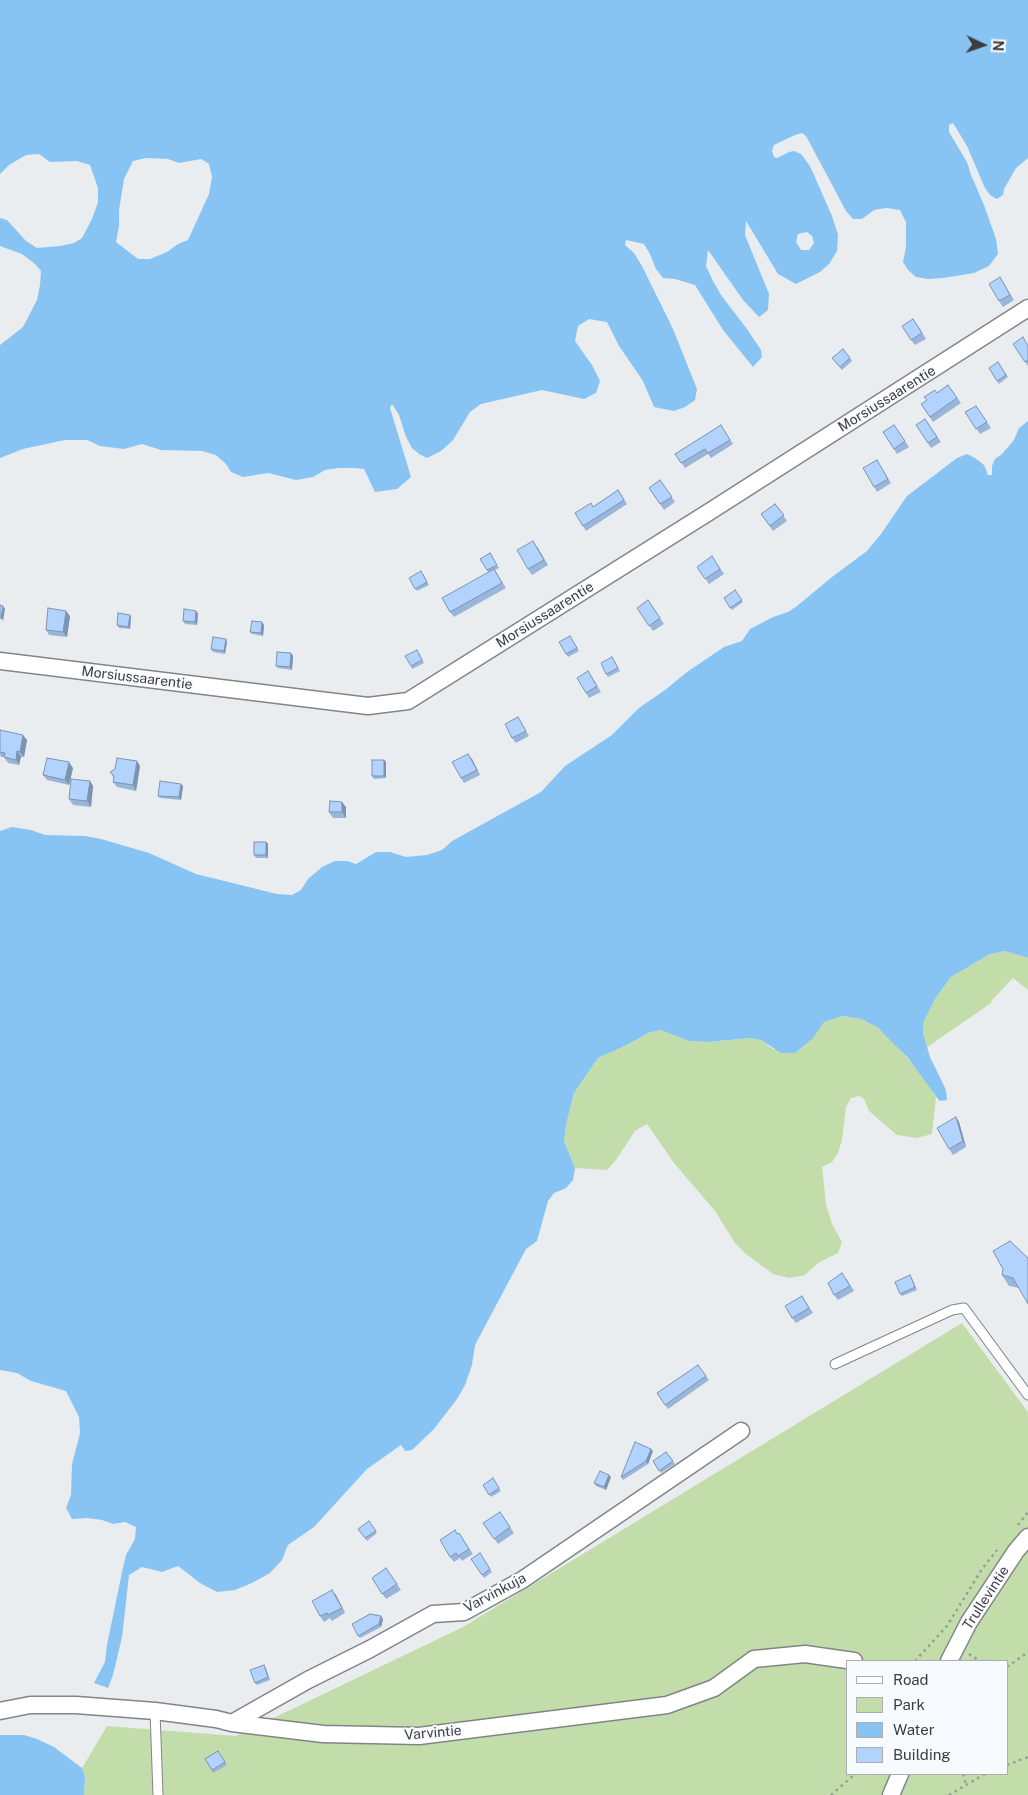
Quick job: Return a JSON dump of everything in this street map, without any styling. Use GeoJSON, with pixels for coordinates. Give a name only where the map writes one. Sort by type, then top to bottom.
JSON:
{"type":"FeatureCollection","features":[{"type":"Feature","properties":{"kind":"street","name":"Morsiussaarentie"},"geometry":{"type":"LineString","coordinates":[[0,661],[368,706],[408,701],[1023,313],[1028,308]]}},
{"type":"Feature","properties":{"kind":"street","name":"Varvinkuja"},"geometry":{"type":"LineString","coordinates":[[232,1724],[308,1680],[370,1649],[433,1614],[464,1612],[522,1580],[741,1431]]}},
{"type":"Feature","properties":{"kind":"street","name":"Trullevintie"},"geometry":{"type":"LineString","coordinates":[[950,1660],[969,1622],[1016,1551],[1023,1531]]}},
{"type":"Feature","properties":{"kind":"street","name":"Varvintie"},"geometry":{"type":"LineString","coordinates":[[0,1711],[30,1705],[76,1705],[155,1711],[232,1724],[323,1734],[419,1736],[668,1705],[714,1688],[754,1659],[805,1654],[847,1660]]}},
{"type":"Feature","properties":{"kind":"street"},"geometry":{"type":"LineString","coordinates":[[891,1795],[900,1775]]}},
{"type":"Feature","properties":{"kind":"lane"},"geometry":{"type":"LineString","coordinates":[[835,1364],[952,1310],[964,1308],[1028,1395]]}},
{"type":"Feature","properties":{"kind":"lane"},"geometry":{"type":"LineString","coordinates":[[155,1711],[158,1795]]}},
{"type":"Feature","properties":{"kind":"path"},"geometry":{"type":"LineString","coordinates":[[1023,1531],[1028,1512]]}},
{"type":"Feature","properties":{"kind":"path"},"geometry":{"type":"LineString","coordinates":[[916,1660],[947,1626],[982,1568],[1000,1547]]}},
{"type":"Feature","properties":{"kind":"path"},"geometry":{"type":"LineString","coordinates":[[1008,1666],[1028,1652]]}},
{"type":"Feature","properties":{"kind":"path"},"geometry":{"type":"LineString","coordinates":[[1008,1765],[1028,1757]]}},
{"type":"Feature","properties":{"kind":"path"},"geometry":{"type":"LineString","coordinates":[[831,1795],[854,1775]]}},
{"type":"Feature","properties":{"kind":"path"},"geometry":{"type":"LineString","coordinates":[[963,1775],[966,1785]]}},
{"type":"Feature","properties":{"kind":"path"},"geometry":{"type":"LineString","coordinates":[[949,1795],[983,1775]]}},
{"type":"Feature","properties":{"kind":"green space"},"geometry":{"type":"Polygon","coordinates":[[[1005,951],[1028,958],[1028,990],[1013,978],[991,1003],[926,1048],[923,1033],[924,1021],[935,999],[951,977],[990,954],[1005,951]]]}},
{"type":"Feature","properties":{"kind":"green space"},"geometry":{"type":"Polygon","coordinates":[[[842,1016],[861,1019],[877,1027],[921,1074],[936,1097],[932,1134],[917,1138],[897,1135],[869,1111],[864,1099],[859,1096],[851,1098],[846,1107],[842,1140],[838,1153],[832,1162],[822,1167],[826,1204],[832,1224],[842,1242],[838,1253],[818,1263],[805,1275],[789,1278],[773,1274],[746,1254],[735,1243],[715,1211],[674,1163],[647,1124],[635,1131],[607,1170],[575,1168],[564,1141],[566,1125],[574,1093],[598,1058],[648,1033],[661,1030],[689,1041],[708,1042],[750,1038],[761,1040],[774,1050],[824,1022],[842,1016]]]}},
{"type":"Feature","properties":{"kind":"green space"},"geometry":{"type":"Polygon","coordinates":[[[962,1323],[1028,1412],[1028,1795],[84,1795],[85,1777],[82,1768],[107,1726],[236,1736],[463,1627],[962,1323]]]}},
{"type":"Feature","properties":{"kind":"water"},"geometry":{"type":"Polygon","coordinates":[[[0,0],[1028,0],[1028,158],[1016,168],[1004,189],[1003,195],[997,199],[990,195],[985,188],[967,146],[953,123],[949,125],[949,132],[967,162],[996,239],[998,254],[989,266],[974,273],[943,278],[928,279],[916,277],[903,262],[906,247],[906,222],[900,210],[886,208],[874,210],[862,219],[853,219],[846,211],[806,136],[802,133],[795,135],[774,145],[772,151],[774,157],[777,158],[794,151],[801,154],[810,166],[832,216],[838,235],[837,251],[829,264],[820,272],[796,284],[778,274],[746,221],[745,235],[769,294],[768,310],[759,317],[743,300],[708,250],[706,266],[713,281],[761,350],[762,357],[753,367],[723,330],[695,285],[675,279],[663,278],[656,269],[644,244],[626,240],[625,245],[634,253],[642,266],[673,329],[697,389],[695,400],[685,407],[674,411],[654,407],[643,381],[619,346],[607,322],[589,319],[578,326],[575,341],[592,365],[600,381],[596,393],[584,399],[542,390],[481,404],[470,412],[453,440],[441,451],[427,458],[412,448],[406,437],[399,415],[392,404],[390,408],[411,477],[397,489],[375,492],[364,469],[354,468],[325,470],[313,477],[296,480],[268,473],[243,477],[231,472],[226,464],[216,455],[202,451],[161,450],[142,444],[124,449],[100,446],[87,440],[65,440],[23,449],[0,458],[0,345],[23,327],[37,300],[41,271],[22,254],[0,246],[0,218],[7,220],[26,241],[37,248],[74,243],[82,238],[92,219],[98,202],[98,188],[90,165],[77,161],[50,162],[39,154],[26,155],[9,165],[0,174],[0,0]],[[146,158],[133,161],[124,179],[116,242],[138,259],[150,259],[188,240],[209,194],[212,177],[209,164],[201,159],[179,163],[168,159],[146,158]],[[807,232],[798,234],[796,242],[801,250],[809,250],[814,243],[812,236],[807,232]]]}},
{"type":"Feature","properties":{"kind":"water"},"geometry":{"type":"Polygon","coordinates":[[[1028,421],[1028,958],[1005,951],[990,954],[951,977],[935,999],[924,1021],[923,1033],[930,1057],[946,1090],[947,1100],[940,1101],[938,1099],[908,1058],[877,1027],[861,1019],[842,1016],[824,1022],[813,1038],[795,1053],[781,1053],[761,1040],[750,1038],[708,1042],[689,1041],[661,1030],[648,1033],[598,1058],[574,1093],[566,1125],[564,1141],[575,1168],[573,1180],[566,1188],[554,1193],[548,1201],[537,1241],[526,1249],[475,1345],[472,1365],[465,1385],[457,1399],[434,1429],[412,1450],[405,1451],[401,1445],[367,1469],[314,1527],[288,1545],[282,1560],[270,1573],[252,1583],[235,1590],[217,1592],[200,1583],[178,1566],[162,1572],[142,1567],[129,1575],[122,1637],[113,1675],[108,1688],[94,1683],[105,1662],[122,1572],[126,1555],[135,1539],[136,1527],[125,1522],[113,1524],[87,1518],[72,1519],[66,1508],[71,1495],[72,1464],[80,1433],[79,1417],[66,1391],[31,1381],[17,1373],[0,1370],[0,831],[12,827],[31,830],[45,835],[85,836],[101,839],[149,853],[196,874],[277,894],[292,895],[301,890],[308,879],[322,867],[335,861],[347,861],[356,864],[376,852],[390,852],[406,857],[427,855],[442,850],[452,841],[541,792],[565,766],[612,735],[639,708],[687,672],[724,647],[742,641],[750,629],[797,606],[867,551],[907,496],[957,458],[967,454],[984,465],[988,475],[992,475],[992,466],[995,459],[1014,440],[1019,428],[1028,421]]]}},
{"type":"Feature","properties":{"kind":"water"},"geometry":{"type":"Polygon","coordinates":[[[0,1735],[24,1735],[54,1747],[82,1768],[85,1777],[84,1795],[0,1795],[0,1735]]]}},
{"type":"Feature","properties":{"kind":"building"},"geometry":{"type":"Polygon","coordinates":[[[1000,277],[1010,295],[999,301],[989,284],[1000,277]]]}},
{"type":"Feature","properties":{"kind":"building"},"geometry":{"type":"Polygon","coordinates":[[[913,319],[922,333],[911,340],[902,326],[913,319]]]}},
{"type":"Feature","properties":{"kind":"building"},"geometry":{"type":"Polygon","coordinates":[[[1023,337],[1028,346],[1028,360],[1025,362],[1013,344],[1023,337]]]}},
{"type":"Feature","properties":{"kind":"building"},"geometry":{"type":"Polygon","coordinates":[[[843,349],[850,358],[840,367],[832,358],[843,349]]]}},
{"type":"Feature","properties":{"kind":"building"},"geometry":{"type":"Polygon","coordinates":[[[998,362],[1006,375],[997,381],[989,368],[998,362]]]}},
{"type":"Feature","properties":{"kind":"building"},"geometry":{"type":"Polygon","coordinates":[[[948,385],[957,398],[930,417],[921,404],[927,400],[924,397],[935,390],[937,393],[948,385]]]}},
{"type":"Feature","properties":{"kind":"building"},"geometry":{"type":"Polygon","coordinates":[[[976,406],[987,422],[976,429],[965,412],[976,406]]]}},
{"type":"Feature","properties":{"kind":"building"},"geometry":{"type":"Polygon","coordinates":[[[925,419],[937,437],[928,443],[916,425],[925,419]]]}},
{"type":"Feature","properties":{"kind":"building"},"geometry":{"type":"Polygon","coordinates":[[[721,425],[730,440],[708,453],[705,449],[681,463],[675,454],[721,425]]]}},
{"type":"Feature","properties":{"kind":"building"},"geometry":{"type":"Polygon","coordinates":[[[894,425],[905,441],[894,449],[883,432],[894,425]]]}},
{"type":"Feature","properties":{"kind":"building"},"geometry":{"type":"Polygon","coordinates":[[[877,460],[888,479],[874,487],[863,468],[877,460]]]}},
{"type":"Feature","properties":{"kind":"building"},"geometry":{"type":"Polygon","coordinates":[[[660,480],[672,497],[660,504],[649,488],[660,480]]]}},
{"type":"Feature","properties":{"kind":"building"},"geometry":{"type":"Polygon","coordinates":[[[618,490],[624,500],[583,526],[575,513],[591,503],[593,507],[618,490]]]}},
{"type":"Feature","properties":{"kind":"building"},"geometry":{"type":"Polygon","coordinates":[[[775,504],[784,515],[770,526],[761,514],[775,504]]]}},
{"type":"Feature","properties":{"kind":"building"},"geometry":{"type":"Polygon","coordinates":[[[533,541],[544,560],[528,569],[517,550],[533,541]]]}},
{"type":"Feature","properties":{"kind":"building"},"geometry":{"type":"Polygon","coordinates":[[[490,553],[497,565],[487,570],[480,559],[490,553]]]}},
{"type":"Feature","properties":{"kind":"building"},"geometry":{"type":"Polygon","coordinates":[[[712,556],[720,569],[705,579],[697,567],[712,556]]]}},
{"type":"Feature","properties":{"kind":"building"},"geometry":{"type":"Polygon","coordinates":[[[494,569],[502,583],[450,612],[442,598],[494,569]]]}},
{"type":"Feature","properties":{"kind":"building"},"geometry":{"type":"Polygon","coordinates":[[[421,571],[427,582],[415,589],[409,578],[421,571]]]}},
{"type":"Feature","properties":{"kind":"building"},"geometry":{"type":"Polygon","coordinates":[[[735,590],[742,600],[730,608],[724,598],[735,590]]]}},
{"type":"Feature","properties":{"kind":"building"},"geometry":{"type":"Polygon","coordinates":[[[648,600],[660,618],[649,626],[637,608],[648,600]]]}},
{"type":"Feature","properties":{"kind":"building"},"geometry":{"type":"Polygon","coordinates":[[[0,605],[3,606],[1,618],[0,618],[0,605]]]}},
{"type":"Feature","properties":{"kind":"building"},"geometry":{"type":"Polygon","coordinates":[[[48,608],[66,611],[63,632],[46,630],[48,608]]]}},
{"type":"Feature","properties":{"kind":"building"},"geometry":{"type":"Polygon","coordinates":[[[184,609],[196,611],[195,622],[183,621],[184,609]]]}},
{"type":"Feature","properties":{"kind":"building"},"geometry":{"type":"Polygon","coordinates":[[[118,613],[130,615],[128,627],[117,625],[118,613]]]}},
{"type":"Feature","properties":{"kind":"building"},"geometry":{"type":"Polygon","coordinates":[[[252,621],[262,622],[261,633],[250,632],[252,621]]]}},
{"type":"Feature","properties":{"kind":"building"},"geometry":{"type":"Polygon","coordinates":[[[570,636],[577,648],[566,654],[559,642],[570,636]]]}},
{"type":"Feature","properties":{"kind":"building"},"geometry":{"type":"Polygon","coordinates":[[[213,637],[226,639],[224,651],[211,649],[213,637]]]}},
{"type":"Feature","properties":{"kind":"building"},"geometry":{"type":"Polygon","coordinates":[[[417,650],[422,660],[411,666],[405,656],[417,650]]]}},
{"type":"Feature","properties":{"kind":"building"},"geometry":{"type":"Polygon","coordinates":[[[277,652],[291,653],[290,667],[276,666],[277,652]]]}},
{"type":"Feature","properties":{"kind":"building"},"geometry":{"type":"Polygon","coordinates":[[[612,657],[618,668],[606,674],[601,663],[612,657]]]}},
{"type":"Feature","properties":{"kind":"building"},"geometry":{"type":"Polygon","coordinates":[[[588,671],[597,686],[586,693],[577,678],[588,671]]]}},
{"type":"Feature","properties":{"kind":"building"},"geometry":{"type":"Polygon","coordinates":[[[518,717],[526,731],[512,738],[505,724],[518,717]]]}},
{"type":"Feature","properties":{"kind":"building"},"geometry":{"type":"Polygon","coordinates":[[[0,730],[23,735],[20,752],[17,751],[16,760],[4,757],[5,753],[0,752],[0,730]]]}},
{"type":"Feature","properties":{"kind":"building"},"geometry":{"type":"Polygon","coordinates":[[[468,754],[477,770],[461,778],[452,762],[468,754]]]}},
{"type":"Feature","properties":{"kind":"building"},"geometry":{"type":"Polygon","coordinates":[[[47,758],[69,762],[65,780],[43,775],[47,758]]]}},
{"type":"Feature","properties":{"kind":"building"},"geometry":{"type":"Polygon","coordinates":[[[117,758],[137,761],[133,785],[113,782],[114,776],[110,772],[115,769],[117,758]]]}},
{"type":"Feature","properties":{"kind":"building"},"geometry":{"type":"Polygon","coordinates":[[[372,760],[384,760],[384,776],[372,776],[372,760]]]}},
{"type":"Feature","properties":{"kind":"building"},"geometry":{"type":"Polygon","coordinates":[[[71,779],[90,781],[87,801],[69,799],[71,779]]]}},
{"type":"Feature","properties":{"kind":"building"},"geometry":{"type":"Polygon","coordinates":[[[160,781],[181,784],[179,797],[158,796],[160,781]]]}},
{"type":"Feature","properties":{"kind":"building"},"geometry":{"type":"Polygon","coordinates":[[[330,801],[342,802],[342,812],[329,812],[330,801]]]}},
{"type":"Feature","properties":{"kind":"building"},"geometry":{"type":"Polygon","coordinates":[[[254,842],[266,842],[266,855],[254,855],[254,842]]]}},
{"type":"Feature","properties":{"kind":"building"},"geometry":{"type":"Polygon","coordinates":[[[956,1117],[963,1141],[949,1149],[937,1128],[956,1117]]]}},
{"type":"Feature","properties":{"kind":"building"},"geometry":{"type":"Polygon","coordinates":[[[1010,1241],[1028,1258],[1028,1304],[1013,1278],[1002,1275],[1003,1269],[993,1251],[1010,1241]]]}},
{"type":"Feature","properties":{"kind":"building"},"geometry":{"type":"Polygon","coordinates":[[[842,1273],[850,1286],[834,1295],[828,1283],[842,1273]]]}},
{"type":"Feature","properties":{"kind":"building"},"geometry":{"type":"Polygon","coordinates":[[[910,1275],[915,1287],[900,1294],[895,1282],[910,1275]]]}},
{"type":"Feature","properties":{"kind":"building"},"geometry":{"type":"Polygon","coordinates":[[[802,1296],[809,1308],[792,1318],[785,1306],[802,1296]]]}},
{"type":"Feature","properties":{"kind":"building"},"geometry":{"type":"Polygon","coordinates":[[[698,1365],[706,1376],[665,1405],[657,1393],[698,1365]]]}},
{"type":"Feature","properties":{"kind":"building"},"geometry":{"type":"Polygon","coordinates":[[[635,1442],[651,1449],[646,1461],[621,1477],[635,1442]]]}},
{"type":"Feature","properties":{"kind":"building"},"geometry":{"type":"Polygon","coordinates":[[[666,1452],[673,1461],[659,1471],[653,1461],[666,1452]]]}},
{"type":"Feature","properties":{"kind":"building"},"geometry":{"type":"Polygon","coordinates":[[[600,1471],[609,1475],[604,1487],[594,1483],[600,1471]]]}},
{"type":"Feature","properties":{"kind":"building"},"geometry":{"type":"Polygon","coordinates":[[[493,1478],[499,1488],[489,1495],[483,1485],[493,1478]]]}},
{"type":"Feature","properties":{"kind":"building"},"geometry":{"type":"Polygon","coordinates":[[[500,1512],[510,1527],[494,1539],[483,1523],[500,1512]]]}},
{"type":"Feature","properties":{"kind":"building"},"geometry":{"type":"Polygon","coordinates":[[[369,1521],[376,1531],[365,1538],[358,1529],[369,1521]]]}},
{"type":"Feature","properties":{"kind":"building"},"geometry":{"type":"Polygon","coordinates":[[[455,1530],[469,1549],[458,1556],[456,1553],[450,1557],[440,1540],[455,1530]]]}},
{"type":"Feature","properties":{"kind":"building"},"geometry":{"type":"Polygon","coordinates":[[[480,1553],[490,1569],[482,1575],[471,1559],[480,1553]]]}},
{"type":"Feature","properties":{"kind":"building"},"geometry":{"type":"Polygon","coordinates":[[[386,1568],[397,1584],[382,1594],[372,1578],[386,1568]]]}},
{"type":"Feature","properties":{"kind":"building"},"geometry":{"type":"Polygon","coordinates":[[[332,1590],[342,1608],[328,1615],[327,1613],[320,1616],[312,1601],[332,1590]]]}},
{"type":"Feature","properties":{"kind":"building"},"geometry":{"type":"Polygon","coordinates":[[[370,1614],[381,1616],[379,1624],[358,1636],[352,1624],[370,1614]]]}},
{"type":"Feature","properties":{"kind":"building"},"geometry":{"type":"Polygon","coordinates":[[[264,1665],[268,1677],[255,1683],[250,1670],[264,1665]]]}},
{"type":"Feature","properties":{"kind":"building"},"geometry":{"type":"Polygon","coordinates":[[[218,1751],[225,1762],[212,1770],[205,1759],[218,1751]]]}}]}
